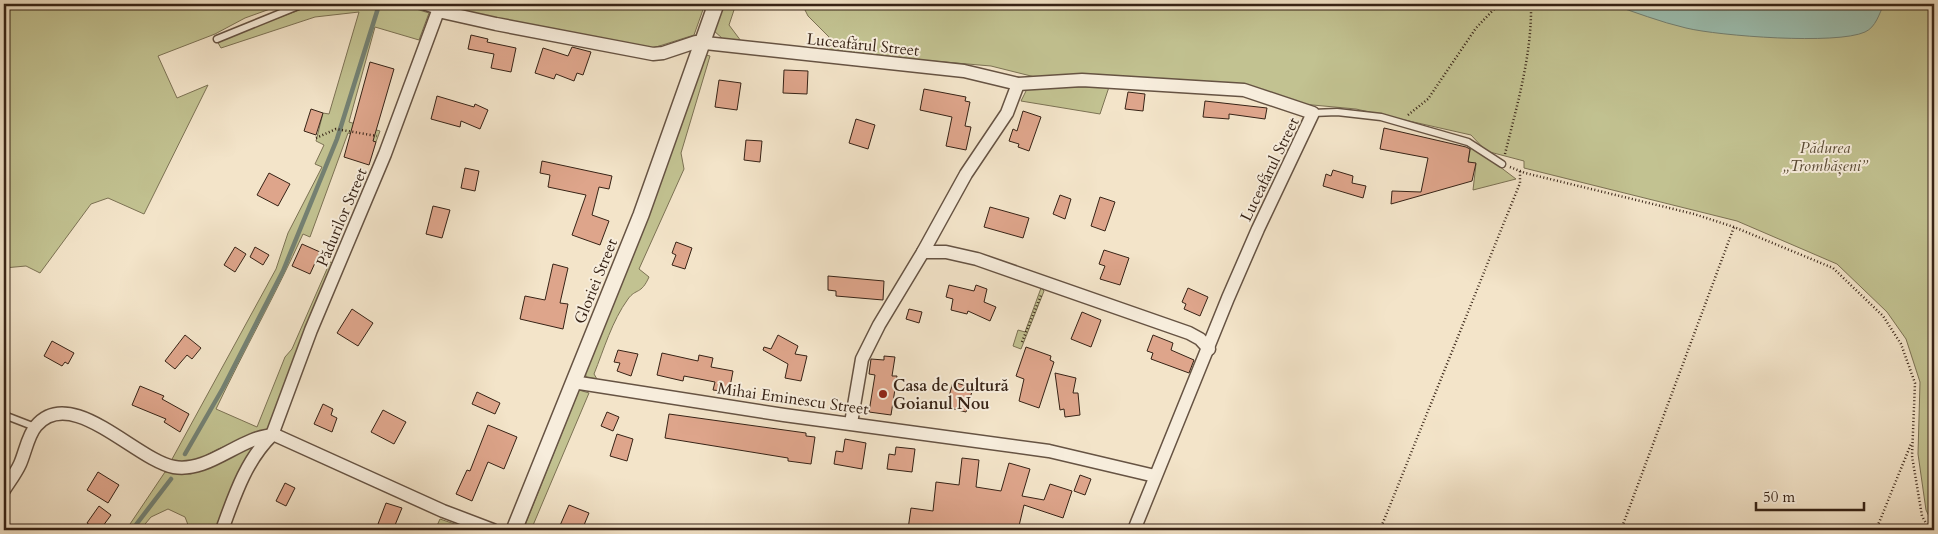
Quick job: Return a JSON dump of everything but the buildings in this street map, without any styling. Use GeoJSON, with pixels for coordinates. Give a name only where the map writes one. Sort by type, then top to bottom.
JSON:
{"type":"FeatureCollection","features":[{"type":"Feature","properties":{"kind":"street","name":"Gloriei Street"},"geometry":{"type":"LineString","coordinates":[[514,530],[644,206],[716,4]]}},
{"type":"Feature","properties":{"kind":"street"},"geometry":{"type":"LineString","coordinates":[[438,11],[653,54],[663,54],[696,42],[703,42]]}},
{"type":"Feature","properties":{"kind":"street","name":"Pădurilor Street"},"geometry":{"type":"LineString","coordinates":[[222,530],[250,464],[259,448],[272,435],[310,330],[391,138],[438,11]]}},
{"type":"Feature","properties":{"kind":"street","name":"Luceafărul Street"},"geometry":{"type":"LineString","coordinates":[[703,42],[964,71],[1018,84],[1082,80],[1244,90],[1313,113],[1258,229],[1134,530]]}},
{"type":"Feature","properties":{"kind":"street"},"geometry":{"type":"LineString","coordinates":[[851,423],[862,359],[966,174],[1007,113],[1018,84]]}},
{"type":"Feature","properties":{"kind":"street"},"geometry":{"type":"LineString","coordinates":[[923,252],[946,252],[977,259],[1189,333],[1200,339],[1209,349]]}},
{"type":"Feature","properties":{"kind":"street","name":"Mihai Eminescu Street"},"geometry":{"type":"LineString","coordinates":[[573,382],[1049,451],[1156,476]]}},
{"type":"Feature","properties":{"kind":"street"},"geometry":{"type":"LineString","coordinates":[[4,490],[19,467],[35,427],[54,413],[64,412],[112,432],[148,456],[174,467],[194,467],[240,445],[272,435],[443,511],[493,530]]}},
{"type":"Feature","properties":{"kind":"lane"},"geometry":{"type":"LineString","coordinates":[[216,38],[303,4]]}},
{"type":"Feature","properties":{"kind":"lane"},"geometry":{"type":"LineString","coordinates":[[416,4],[438,11]]}},
{"type":"Feature","properties":{"kind":"lane"},"geometry":{"type":"LineString","coordinates":[[1313,113],[1355,114],[1399,123],[1468,142],[1502,164]]}},
{"type":"Feature","properties":{"kind":"lane"},"geometry":{"type":"LineString","coordinates":[[4,415],[35,427]]}},
{"type":"Feature","properties":{"kind":"path"},"geometry":{"type":"LineString","coordinates":[[1399,123],[1428,99],[1476,28],[1499,4]]}},
{"type":"Feature","properties":{"kind":"path"},"geometry":{"type":"LineString","coordinates":[[1531,4],[1531,25],[1521,92],[1502,164],[1520,171],[1694,214],[1734,227],[1833,268],[1883,316],[1902,344],[1915,383],[1912,456],[1922,516],[1930,530]]}},
{"type":"Feature","properties":{"kind":"path"},"geometry":{"type":"LineString","coordinates":[[316,138],[336,129],[391,138]]}},
{"type":"Feature","properties":{"kind":"path"},"geometry":{"type":"LineString","coordinates":[[1380,530],[1520,182],[1520,171]]}},
{"type":"Feature","properties":{"kind":"path"},"geometry":{"type":"LineString","coordinates":[[1621,530],[1734,227]]}},
{"type":"Feature","properties":{"kind":"path"},"geometry":{"type":"LineString","coordinates":[[1022,342],[1045,284]]}},
{"type":"Feature","properties":{"kind":"path"},"geometry":{"type":"LineString","coordinates":[[1876,530],[1913,441]]}},
{"type":"Feature","properties":{"kind":"green space"},"geometry":{"type":"Polygon","coordinates":[[[4,4],[284,4],[245,18],[215,34],[158,56],[177,98],[208,85],[144,214],[108,198],[91,204],[40,273],[26,266],[4,268],[4,4]]]}},
{"type":"Feature","properties":{"kind":"green space"},"geometry":{"type":"Polygon","coordinates":[[[315,4],[400,4],[429,13],[419,40],[375,27],[349,122],[380,131],[376,142],[348,133],[310,237],[303,234],[216,409],[257,427],[285,357],[292,349],[330,262],[334,264],[268,430],[218,449],[191,463],[171,461],[276,269],[288,233],[322,167],[315,164],[324,145],[316,141],[323,113],[329,114],[359,12],[315,17],[221,48],[217,41],[315,4]]]}},
{"type":"Feature","properties":{"kind":"green space"},"geometry":{"type":"Polygon","coordinates":[[[438,4],[705,4],[694,35],[653,48],[495,19],[438,4]]]}},
{"type":"Feature","properties":{"kind":"green space"},"geometry":{"type":"Polygon","coordinates":[[[722,4],[736,4],[729,25],[741,41],[723,39],[713,30],[722,4]]]}},
{"type":"Feature","properties":{"kind":"green space","name":"Pădurea „Trombășeni”"},"geometry":{"type":"Polygon","coordinates":[[[802,4],[1934,4],[1934,527],[1926,510],[1918,454],[1920,382],[1906,339],[1887,312],[1837,264],[1737,221],[1524,168],[1524,161],[1486,151],[1471,135],[1356,109],[1302,104],[1247,86],[1035,77],[991,66],[827,52],[829,37],[808,16],[802,4]]]}},
{"type":"Feature","properties":{"kind":"green space"},"geometry":{"type":"Polygon","coordinates":[[[706,55],[710,56],[681,153],[684,169],[639,269],[649,277],[641,289],[628,299],[617,316],[594,374],[597,379],[586,377],[585,371],[628,268],[706,55]]]}},
{"type":"Feature","properties":{"kind":"green space"},"geometry":{"type":"Polygon","coordinates":[[[1028,87],[1109,87],[1100,114],[1021,101],[1028,87]]]}},
{"type":"Feature","properties":{"kind":"green space"},"geometry":{"type":"Polygon","coordinates":[[[1471,145],[1516,179],[1473,190],[1476,164],[1468,162],[1471,145]]]}},
{"type":"Feature","properties":{"kind":"green space"},"geometry":{"type":"Polygon","coordinates":[[[1041,288],[1044,291],[1021,349],[1013,346],[1018,330],[1025,332],[1041,288]]]}},
{"type":"Feature","properties":{"kind":"green space"},"geometry":{"type":"Polygon","coordinates":[[[579,390],[589,393],[531,530],[523,530],[579,390]]]}},
{"type":"Feature","properties":{"kind":"green space"},"geometry":{"type":"Polygon","coordinates":[[[258,444],[218,530],[190,530],[185,517],[168,509],[151,517],[140,530],[126,530],[165,472],[191,474],[212,462],[258,444]]]}},
{"type":"Feature","properties":{"kind":"green space"},"geometry":{"type":"Polygon","coordinates":[[[440,519],[472,530],[448,530],[442,528],[441,530],[435,530],[440,519]]]}},
{"type":"Feature","properties":{"kind":"shaded area"},"geometry":{"type":"Polygon","coordinates":[[[1610,4],[1884,4],[1875,24],[1865,32],[1851,36],[1805,39],[1702,31],[1667,23],[1610,4]]]}},
{"type":"Feature","properties":{"kind":"waterway"},"geometry":{"type":"LineString","coordinates":[[185,454],[223,388],[283,271],[337,139],[379,5]]}},
{"type":"Feature","properties":{"kind":"waterway"},"geometry":{"type":"LineString","coordinates":[[132,530],[171,479]]}},
{"type":"Feature","properties":{"kind":"place","name":"Casa de Cultură Goianul Nou"},"geometry":{"type":"Point","coordinates":[883,394]}}]}
